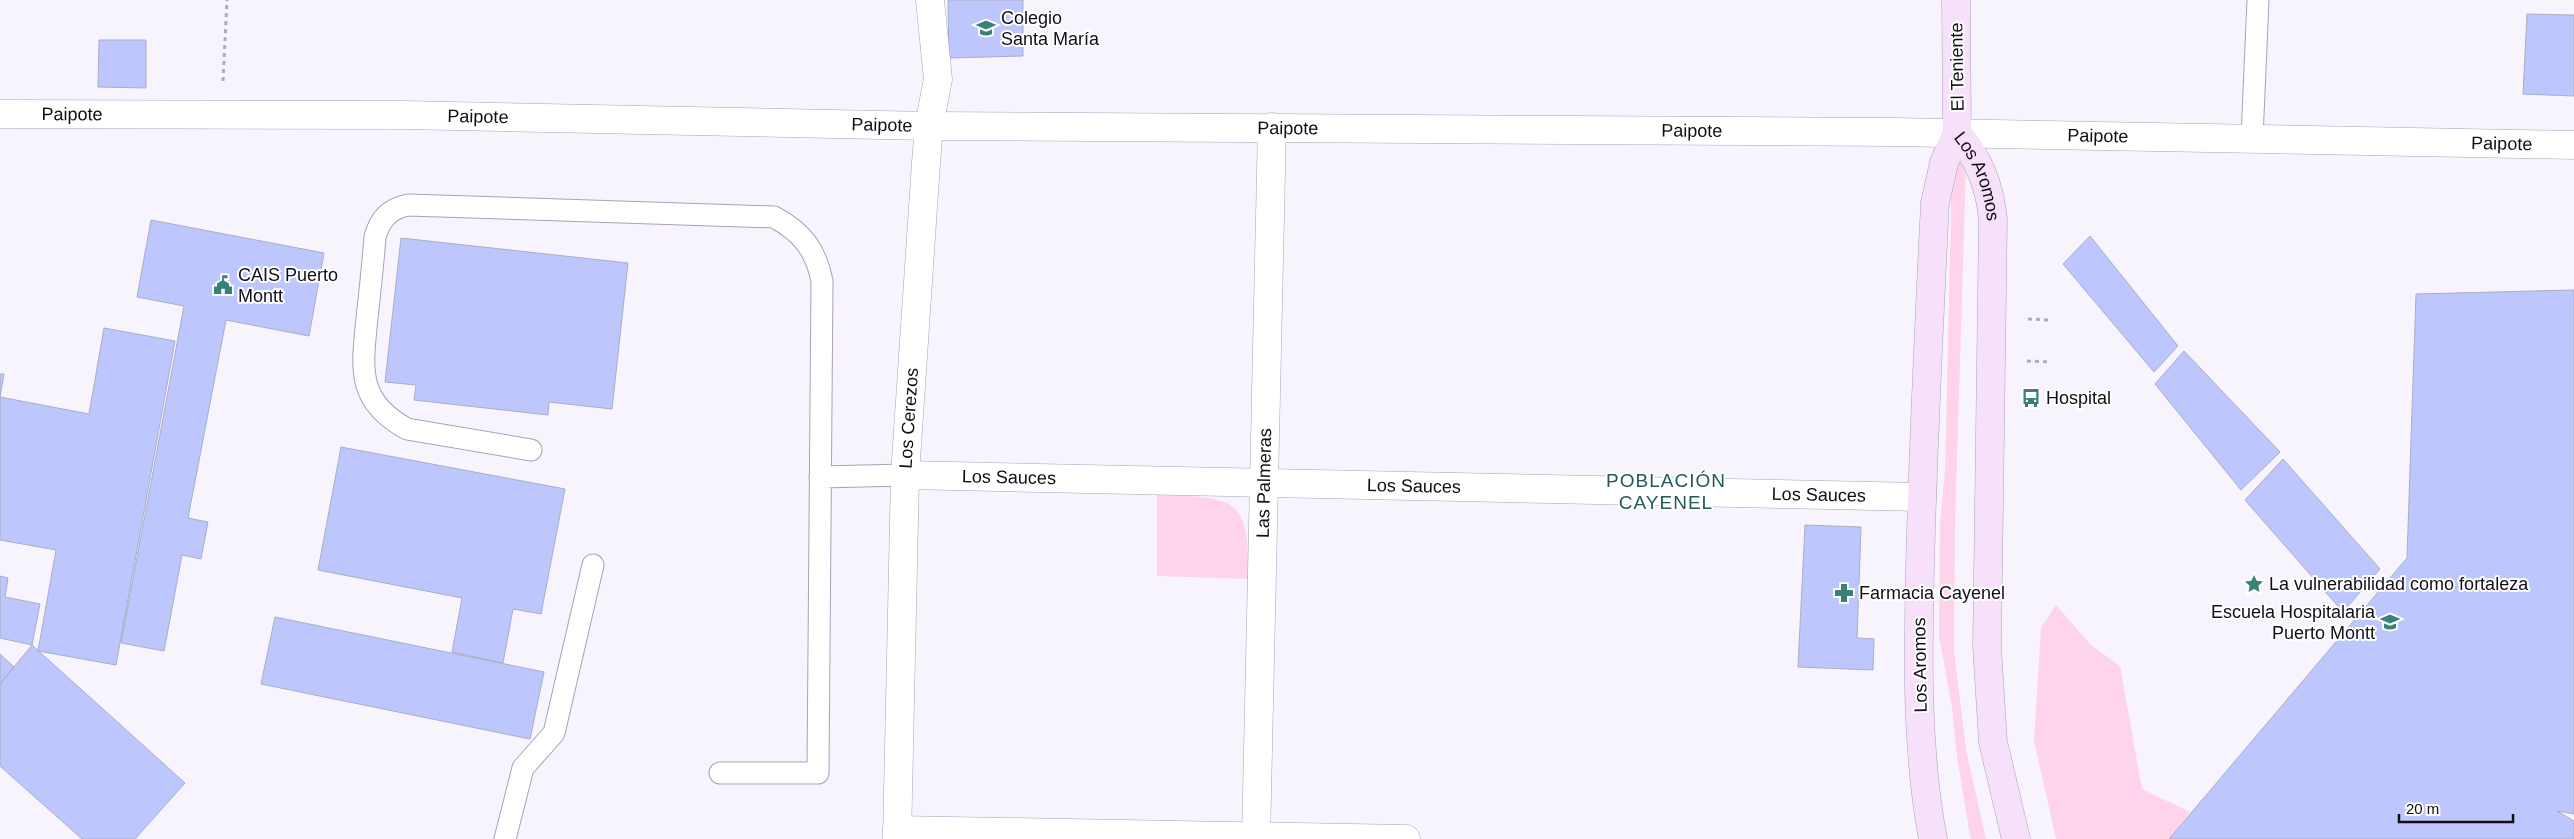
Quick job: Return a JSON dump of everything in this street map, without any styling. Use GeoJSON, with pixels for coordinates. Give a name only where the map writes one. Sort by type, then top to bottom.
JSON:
{"type":"FeatureCollection","features":[{"type":"Feature","properties":{"kind":"main road","name":"El Teniente"},"geometry":{"type":"LineString","coordinates":[[1956,0],[1958,133]]}},
{"type":"Feature","properties":{"kind":"main road","name":"Los Aromos"},"geometry":{"type":"LineString","coordinates":[[1933,839],[1925,790],[1920,722],[1918,642],[1922,497],[1935,203],[1944,163],[1958,133],[1969,147],[1987,181],[1993,220],[1987,646],[1993,742],[2016,839]]}},
{"type":"Feature","properties":{"kind":"street","name":"Los Cerezos"},"geometry":{"type":"LineString","coordinates":[[897,835],[905,475],[930,126],[938,79],[930,0]]}},
{"type":"Feature","properties":{"kind":"street","name":"Paipote"},"geometry":{"type":"LineString","coordinates":[[0,114],[405,115],[930,126],[1958,133],[2574,145]]}},
{"type":"Feature","properties":{"kind":"street","name":"Las Palmeras"},"geometry":{"type":"LineString","coordinates":[[1256,838],[1272,127]]}},
{"type":"Feature","properties":{"kind":"street","name":"Los Sauces"},"geometry":{"type":"LineString","coordinates":[[905,475],[1922,497]]}},
{"type":"Feature","properties":{"kind":"street"},"geometry":{"type":"LineString","coordinates":[[897,835],[1406,839]]}},
{"type":"Feature","properties":{"kind":"lane"},"geometry":{"type":"LineString","coordinates":[[2252,138],[2258,0]]}},
{"type":"Feature","properties":{"kind":"lane"},"geometry":{"type":"LineString","coordinates":[[531,450],[407,429],[390,420],[370,395],[362,367],[375,237],[381,220],[397,207],[408,205],[774,217],[791,226],[805,238],[814,252],[822,282],[818,774],[720,773]]}},
{"type":"Feature","properties":{"kind":"lane"},"geometry":{"type":"LineString","coordinates":[[820,478],[905,475]]}},
{"type":"Feature","properties":{"kind":"lane"},"geometry":{"type":"LineString","coordinates":[[505,839],[523,768],[554,733],[593,564]]}},
{"type":"Feature","properties":{"kind":"path"},"geometry":{"type":"LineString","coordinates":[[221,114],[227,0]]}},
{"type":"Feature","properties":{"kind":"path"},"geometry":{"type":"LineString","coordinates":[[2028,319],[2050,320]]}},
{"type":"Feature","properties":{"kind":"path"},"geometry":{"type":"LineString","coordinates":[[2027,361],[2050,362]]}},
{"type":"Feature","properties":{"kind":"shaded area"},"geometry":{"type":"Polygon","coordinates":[[[1957,157],[1966,166],[1955,523],[1954,650],[1966,750],[1986,839],[1971,839],[1957,756],[1952,708],[1939,635],[1940,523],[1945,471],[1952,168],[1957,157]]]}},
{"type":"Feature","properties":{"kind":"shaded area"},"geometry":{"type":"Polygon","coordinates":[[[1157,495],[1203,497],[1220,500],[1232,506],[1240,516],[1246,531],[1248,579],[1157,576],[1157,495]]]}},
{"type":"Feature","properties":{"kind":"shaded area"},"geometry":{"type":"Polygon","coordinates":[[[2056,605],[2091,645],[2120,666],[2142,789],[2190,812],[2169,839],[2056,839],[2034,741],[2041,628],[2056,605]]]}},
{"type":"Feature","properties":{"kind":"building","name":"Colegio Santa María"},"geometry":{"type":"Polygon","coordinates":[[[948,0],[1023,0],[1023,56],[949,58],[948,0]]]}},
{"type":"Feature","properties":{"kind":"building"},"geometry":{"type":"Polygon","coordinates":[[[2527,14],[2574,15],[2574,96],[2523,94],[2527,14]]]}},
{"type":"Feature","properties":{"kind":"building"},"geometry":{"type":"Polygon","coordinates":[[[99,40],[146,40],[146,88],[98,87],[99,40]]]}},
{"type":"Feature","properties":{"kind":"building"},"geometry":{"type":"Polygon","coordinates":[[[151,220],[324,253],[309,336],[226,320],[188,518],[208,522],[201,559],[182,555],[164,651],[121,643],[184,306],[137,297],[151,220]]]}},
{"type":"Feature","properties":{"kind":"building"},"geometry":{"type":"Polygon","coordinates":[[[2090,236],[2178,346],[2154,372],[2063,264],[2090,236]]]}},
{"type":"Feature","properties":{"kind":"building"},"geometry":{"type":"Polygon","coordinates":[[[401,238],[628,263],[612,409],[549,402],[548,415],[414,400],[416,385],[385,382],[401,238]]]}},
{"type":"Feature","properties":{"kind":"building"},"geometry":{"type":"Polygon","coordinates":[[[2574,290],[2574,814],[2557,811],[2574,821],[2574,839],[2169,839],[2407,558],[2416,294],[2574,290]]]}},
{"type":"Feature","properties":{"kind":"building"},"geometry":{"type":"Polygon","coordinates":[[[104,328],[175,341],[116,665],[38,651],[56,550],[0,540],[0,397],[89,414],[104,328]]]}},
{"type":"Feature","properties":{"kind":"building"},"geometry":{"type":"Polygon","coordinates":[[[2184,351],[2280,452],[2241,490],[2155,384],[2184,351]]]}},
{"type":"Feature","properties":{"kind":"building"},"geometry":{"type":"Polygon","coordinates":[[[0,374],[4,374],[0,397],[0,374]]]}},
{"type":"Feature","properties":{"kind":"building"},"geometry":{"type":"Polygon","coordinates":[[[341,447],[565,489],[541,614],[513,609],[503,663],[452,652],[462,598],[318,570],[341,447]]]}},
{"type":"Feature","properties":{"kind":"building"},"geometry":{"type":"Polygon","coordinates":[[[2283,459],[2380,569],[2343,612],[2245,500],[2283,459]]]}},
{"type":"Feature","properties":{"kind":"building"},"geometry":{"type":"Polygon","coordinates":[[[1805,525],[1861,527],[1857,638],[1874,639],[1873,670],[1798,667],[1805,525]]]}},
{"type":"Feature","properties":{"kind":"building"},"geometry":{"type":"Polygon","coordinates":[[[0,576],[8,578],[5,597],[40,604],[32,645],[0,638],[0,576]]]}},
{"type":"Feature","properties":{"kind":"building"},"geometry":{"type":"Polygon","coordinates":[[[275,617],[544,672],[530,739],[261,684],[275,617]]]}},
{"type":"Feature","properties":{"kind":"building"},"geometry":{"type":"Polygon","coordinates":[[[32,645],[185,783],[135,839],[82,839],[0,766],[0,684],[32,645]]]}},
{"type":"Feature","properties":{"kind":"building"},"geometry":{"type":"Polygon","coordinates":[[[0,654],[14,667],[0,684],[0,654]]]}},
{"type":"Feature","properties":{"kind":"place","name":"Colegio Santa María"},"geometry":{"type":"Point","coordinates":[986,28]}},
{"type":"Feature","properties":{"kind":"place","name":"CAIS Puerto Montt"},"geometry":{"type":"Point","coordinates":[223,285]}},
{"type":"Feature","properties":{"kind":"place","name":"Hospital"},"geometry":{"type":"Point","coordinates":[2031,398]}},
{"type":"Feature","properties":{"kind":"place","name":"La vulnerabilidad como fortaleza"},"geometry":{"type":"Point","coordinates":[2254,584]}},
{"type":"Feature","properties":{"kind":"place","name":"Farmacia Cayenel"},"geometry":{"type":"Point","coordinates":[1844,593]}},
{"type":"Feature","properties":{"kind":"place","name":"Escuela Hospitalaria Puerto Montt"},"geometry":{"type":"Point","coordinates":[2390,622]}},
{"type":"Feature","properties":{"kind":"district","name":"POBLACIÓN CAYENEL"},"geometry":{"type":"Point","coordinates":[1666,491]}}]}
